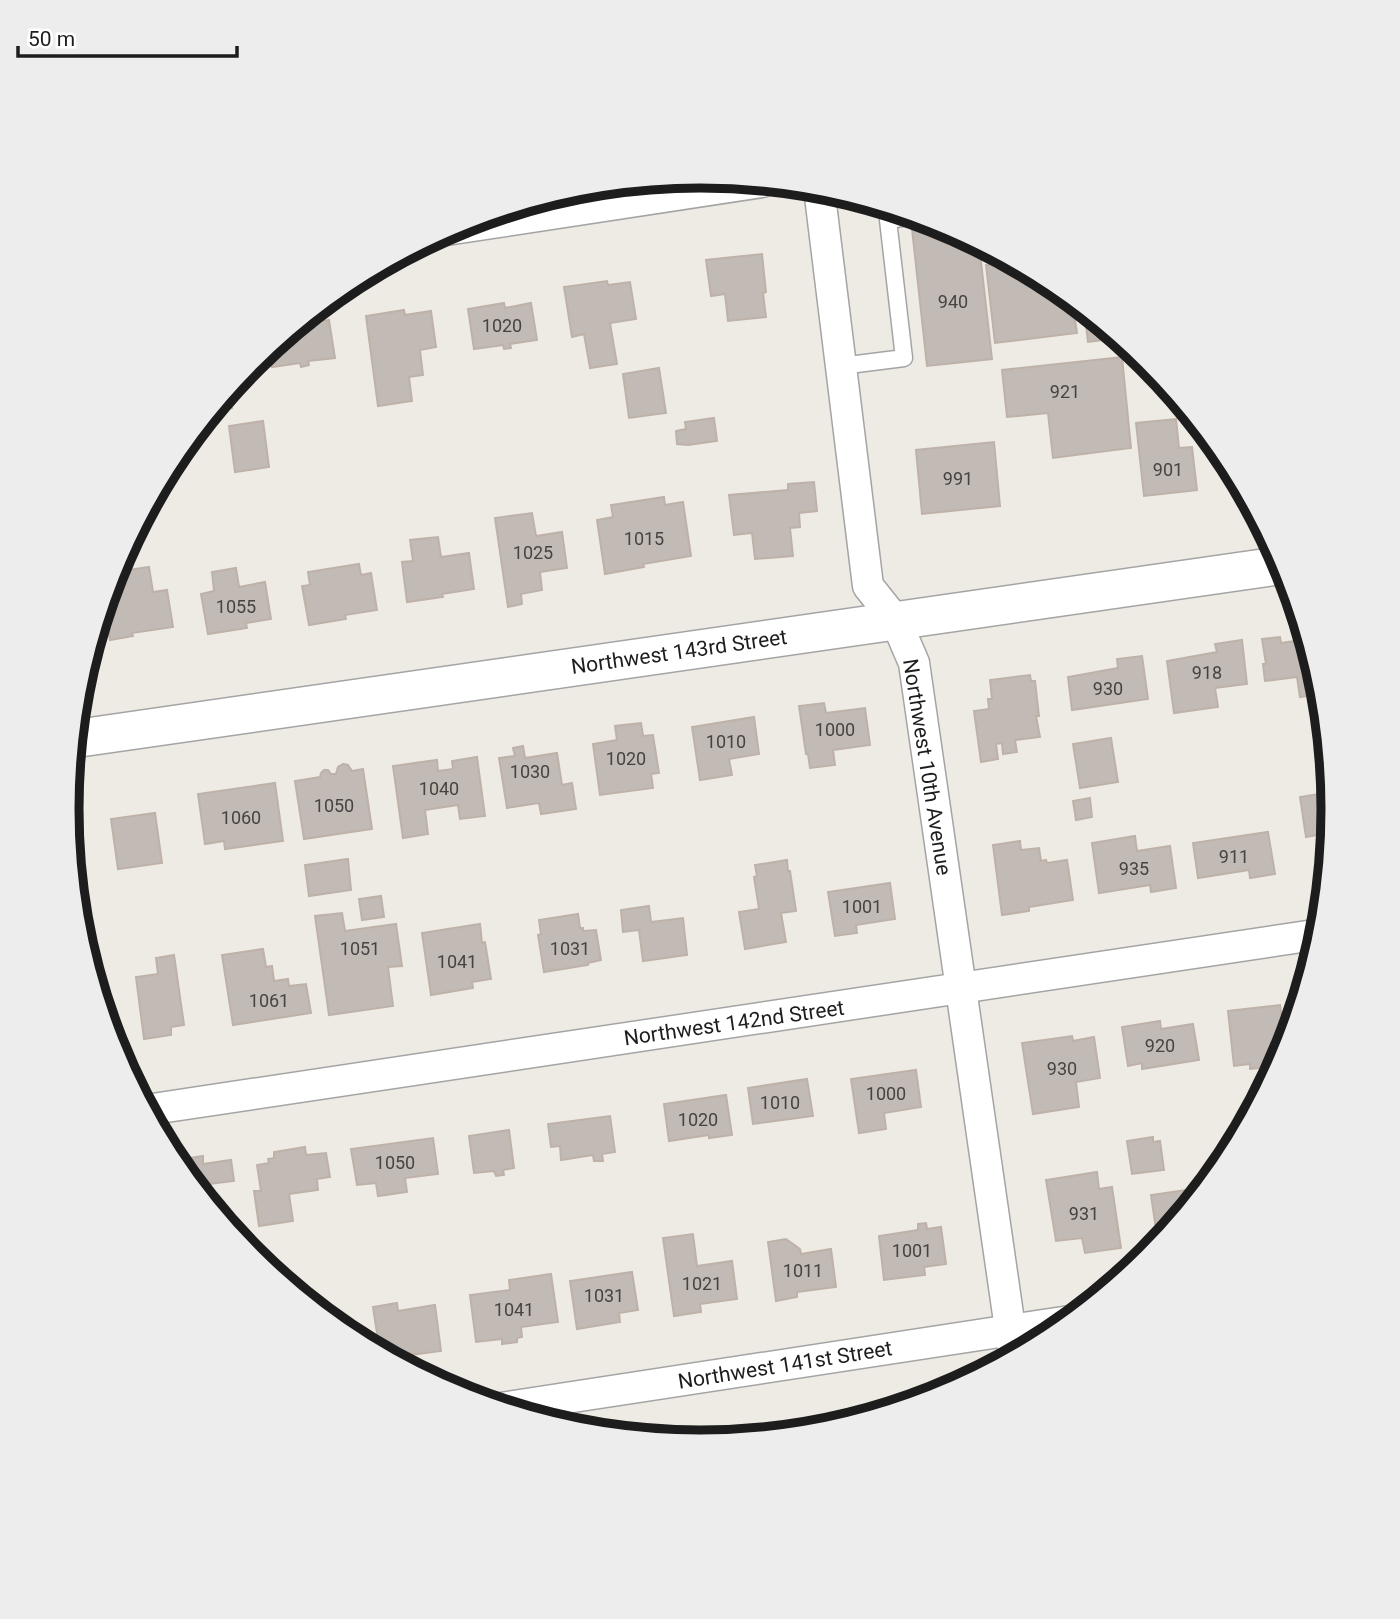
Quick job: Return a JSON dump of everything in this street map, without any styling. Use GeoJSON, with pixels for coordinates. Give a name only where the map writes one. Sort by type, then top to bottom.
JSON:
{"type":"FeatureCollection","features":[{"type":"Feature","properties":{"kind":"street"},"geometry":{"type":"LineString","coordinates":[[497,222],[717,189]]}},
{"type":"Feature","properties":{"kind":"street","name":"Northwest 10th Avenue"},"geometry":{"type":"LineString","coordinates":[[820,200],[868,586],[896,621],[914,663],[1012,1343]]}},
{"type":"Feature","properties":{"kind":"street","name":"Northwest 143rd Street"},"geometry":{"type":"LineString","coordinates":[[83,738],[1272,567]]}},
{"type":"Feature","properties":{"kind":"street","name":"Northwest 142nd Street"},"geometry":{"type":"LineString","coordinates":[[156,1109],[1308,936]]}},
{"type":"Feature","properties":{"kind":"street","name":"Northwest 141st Street"},"geometry":{"type":"LineString","coordinates":[[523,1405],[1012,1343]]}},
{"type":"Feature","properties":{"kind":"lane"},"geometry":{"type":"LineString","coordinates":[[841,366],[904,358],[888,220],[894,219]]}},
{"type":"Feature","properties":{"kind":"building"},"geometry":{"type":"Polygon","coordinates":[[[918,228],[980,255],[992,359],[927,366],[912,229],[918,228]]]}},
{"type":"Feature","properties":{"kind":"building"},"geometry":{"type":"Polygon","coordinates":[[[762,254],[766,317],[728,321],[725,294],[711,296],[706,260],[762,254]]]}},
{"type":"Feature","properties":{"kind":"building"},"geometry":{"type":"Polygon","coordinates":[[[997,264],[1011,271],[1074,314],[1077,333],[995,343],[986,265],[997,264]]]}},
{"type":"Feature","properties":{"kind":"building"},"geometry":{"type":"Polygon","coordinates":[[[607,281],[608,285],[630,282],[636,319],[610,323],[617,364],[590,368],[584,334],[572,337],[564,287],[607,281]]]}},
{"type":"Feature","properties":{"kind":"building"},"geometry":{"type":"Polygon","coordinates":[[[504,303],[505,308],[531,303],[537,340],[510,344],[511,348],[504,349],[503,345],[474,349],[468,309],[504,303]]]}},
{"type":"Feature","properties":{"kind":"building"},"geometry":{"type":"Polygon","coordinates":[[[404,310],[405,315],[431,311],[436,347],[420,350],[423,375],[409,377],[412,401],[378,406],[366,316],[404,310]]]}},
{"type":"Feature","properties":{"kind":"building"},"geometry":{"type":"Polygon","coordinates":[[[329,320],[335,358],[308,361],[309,365],[301,367],[300,363],[272,367],[271,360],[316,322],[329,320]]]}},
{"type":"Feature","properties":{"kind":"building"},"geometry":{"type":"Polygon","coordinates":[[[1086,323],[1107,340],[1088,342],[1086,323]]]}},
{"type":"Feature","properties":{"kind":"building"},"geometry":{"type":"Polygon","coordinates":[[[1122,357],[1131,448],[1053,458],[1048,413],[1007,417],[1002,370],[1122,357]]]}},
{"type":"Feature","properties":{"kind":"building"},"geometry":{"type":"Polygon","coordinates":[[[659,368],[666,413],[629,418],[623,374],[659,368]]]}},
{"type":"Feature","properties":{"kind":"building"},"geometry":{"type":"Polygon","coordinates":[[[714,418],[717,441],[677,444],[676,431],[686,429],[685,422],[714,418]]]}},
{"type":"Feature","properties":{"kind":"building"},"geometry":{"type":"Polygon","coordinates":[[[1176,419],[1179,448],[1192,447],[1197,490],[1144,496],[1136,423],[1176,419]]]}},
{"type":"Feature","properties":{"kind":"building"},"geometry":{"type":"Polygon","coordinates":[[[263,421],[269,467],[235,472],[229,426],[263,421]]]}},
{"type":"Feature","properties":{"kind":"building"},"geometry":{"type":"Polygon","coordinates":[[[994,442],[1000,506],[922,514],[916,450],[994,442]]]}},
{"type":"Feature","properties":{"kind":"building"},"geometry":{"type":"Polygon","coordinates":[[[814,482],[817,511],[799,513],[800,527],[790,528],[793,556],[755,559],[752,533],[734,535],[729,495],[788,490],[788,484],[814,482]]]}},
{"type":"Feature","properties":{"kind":"building"},"geometry":{"type":"Polygon","coordinates":[[[664,497],[665,505],[683,502],[691,556],[605,574],[597,520],[613,517],[611,505],[664,497]]]}},
{"type":"Feature","properties":{"kind":"building"},"geometry":{"type":"Polygon","coordinates":[[[532,513],[536,536],[562,532],[567,568],[540,572],[542,590],[521,594],[522,604],[508,607],[495,518],[532,513]]]}},
{"type":"Feature","properties":{"kind":"building"},"geometry":{"type":"Polygon","coordinates":[[[438,537],[441,557],[469,553],[474,589],[407,602],[402,562],[413,561],[410,540],[438,537]]]}},
{"type":"Feature","properties":{"kind":"building"},"geometry":{"type":"Polygon","coordinates":[[[359,564],[361,575],[371,573],[377,610],[345,615],[346,619],[309,625],[302,586],[310,585],[308,572],[359,564]]]}},
{"type":"Feature","properties":{"kind":"building"},"geometry":{"type":"Polygon","coordinates":[[[149,567],[153,592],[167,590],[173,627],[132,633],[133,636],[110,640],[108,625],[127,570],[149,567]]]}},
{"type":"Feature","properties":{"kind":"building"},"geometry":{"type":"Polygon","coordinates":[[[236,568],[239,587],[265,582],[271,619],[246,623],[247,628],[208,634],[201,594],[214,591],[212,572],[236,568]]]}},
{"type":"Feature","properties":{"kind":"building"},"geometry":{"type":"Polygon","coordinates":[[[1280,637],[1281,643],[1297,640],[1310,696],[1300,697],[1297,677],[1265,681],[1263,664],[1266,664],[1262,639],[1280,637]]]}},
{"type":"Feature","properties":{"kind":"building"},"geometry":{"type":"Polygon","coordinates":[[[1242,640],[1247,684],[1215,688],[1218,707],[1174,713],[1167,661],[1217,652],[1215,644],[1242,640]]]}},
{"type":"Feature","properties":{"kind":"building"},"geometry":{"type":"Polygon","coordinates":[[[1142,656],[1148,699],[1072,710],[1068,677],[1118,668],[1117,659],[1142,656]]]}},
{"type":"Feature","properties":{"kind":"building"},"geometry":{"type":"Polygon","coordinates":[[[1030,675],[1031,681],[1035,681],[1039,716],[1036,716],[1040,737],[1015,740],[1017,752],[1003,754],[1002,743],[996,744],[998,759],[981,762],[974,711],[989,709],[988,699],[992,699],[990,680],[1030,675]]]}},
{"type":"Feature","properties":{"kind":"building"},"geometry":{"type":"Polygon","coordinates":[[[824,703],[826,713],[865,708],[870,745],[833,750],[835,765],[810,768],[799,706],[824,703]]]}},
{"type":"Feature","properties":{"kind":"building"},"geometry":{"type":"Polygon","coordinates":[[[754,717],[759,754],[729,759],[732,775],[700,780],[692,727],[754,717]]]}},
{"type":"Feature","properties":{"kind":"building"},"geometry":{"type":"Polygon","coordinates":[[[641,723],[643,736],[653,735],[659,773],[651,774],[653,788],[600,795],[593,744],[617,740],[615,726],[641,723]]]}},
{"type":"Feature","properties":{"kind":"building"},"geometry":{"type":"Polygon","coordinates":[[[1111,738],[1118,782],[1080,788],[1073,744],[1111,738]]]}},
{"type":"Feature","properties":{"kind":"building"},"geometry":{"type":"Polygon","coordinates":[[[523,746],[525,758],[557,753],[562,785],[572,783],[576,809],[541,814],[539,803],[507,808],[499,758],[515,756],[513,748],[523,746]]]}},
{"type":"Feature","properties":{"kind":"building"},"geometry":{"type":"Polygon","coordinates":[[[477,757],[485,816],[460,819],[458,805],[425,810],[428,834],[403,838],[393,766],[437,760],[438,771],[453,769],[452,761],[477,757]]]}},
{"type":"Feature","properties":{"kind":"building"},"geometry":{"type":"Polygon","coordinates":[[[348,765],[352,771],[363,769],[372,829],[304,839],[295,781],[320,777],[324,770],[336,774],[338,767],[348,765]]]}},
{"type":"Feature","properties":{"kind":"building"},"geometry":{"type":"Polygon","coordinates":[[[275,783],[283,841],[225,849],[224,841],[205,844],[198,794],[275,783]]]}},
{"type":"Feature","properties":{"kind":"building"},"geometry":{"type":"Polygon","coordinates":[[[1321,794],[1320,834],[1306,837],[1300,797],[1321,794]]]}},
{"type":"Feature","properties":{"kind":"building"},"geometry":{"type":"Polygon","coordinates":[[[1090,798],[1092,817],[1076,820],[1073,801],[1090,798]]]}},
{"type":"Feature","properties":{"kind":"building"},"geometry":{"type":"Polygon","coordinates":[[[155,813],[162,863],[118,869],[111,819],[155,813]]]}},
{"type":"Feature","properties":{"kind":"building"},"geometry":{"type":"Polygon","coordinates":[[[1268,832],[1275,874],[1250,878],[1249,870],[1198,878],[1193,843],[1268,832]]]}},
{"type":"Feature","properties":{"kind":"building"},"geometry":{"type":"Polygon","coordinates":[[[1135,836],[1137,851],[1170,846],[1176,888],[1151,892],[1150,885],[1099,893],[1092,843],[1135,836]]]}},
{"type":"Feature","properties":{"kind":"building"},"geometry":{"type":"Polygon","coordinates":[[[1020,841],[1021,850],[1039,848],[1041,861],[1046,860],[1047,863],[1067,860],[1073,900],[1029,907],[1029,911],[1002,915],[993,845],[1020,841]]]}},
{"type":"Feature","properties":{"kind":"building"},"geometry":{"type":"Polygon","coordinates":[[[348,859],[351,890],[309,896],[305,865],[348,859]]]}},
{"type":"Feature","properties":{"kind":"building"},"geometry":{"type":"Polygon","coordinates":[[[787,860],[796,911],[781,913],[786,942],[745,949],[739,912],[759,909],[755,865],[787,860]]]}},
{"type":"Feature","properties":{"kind":"building"},"geometry":{"type":"Polygon","coordinates":[[[890,883],[895,919],[856,925],[857,933],[835,936],[828,892],[890,883]]]}},
{"type":"Feature","properties":{"kind":"building"},"geometry":{"type":"Polygon","coordinates":[[[381,896],[384,917],[362,920],[359,899],[381,896]]]}},
{"type":"Feature","properties":{"kind":"building"},"geometry":{"type":"Polygon","coordinates":[[[649,906],[651,922],[683,918],[687,955],[643,961],[639,930],[623,932],[621,910],[649,906]]]}},
{"type":"Feature","properties":{"kind":"building"},"geometry":{"type":"Polygon","coordinates":[[[342,913],[345,931],[396,924],[402,966],[388,967],[393,1006],[329,1015],[315,916],[342,913]]]}},
{"type":"Feature","properties":{"kind":"building"},"geometry":{"type":"Polygon","coordinates":[[[578,914],[583,931],[596,930],[601,960],[588,965],[544,972],[538,935],[541,934],[539,920],[578,914]]]}},
{"type":"Feature","properties":{"kind":"building"},"geometry":{"type":"Polygon","coordinates":[[[480,924],[491,979],[472,982],[473,988],[431,995],[422,933],[480,924]]]}},
{"type":"Feature","properties":{"kind":"building"},"geometry":{"type":"Polygon","coordinates":[[[263,949],[266,967],[272,966],[274,981],[288,979],[289,986],[306,984],[311,1013],[233,1025],[222,955],[263,949]]]}},
{"type":"Feature","properties":{"kind":"building"},"geometry":{"type":"Polygon","coordinates":[[[174,955],[184,1025],[171,1027],[171,1035],[144,1039],[136,977],[158,974],[156,958],[174,955]]]}},
{"type":"Feature","properties":{"kind":"building"},"geometry":{"type":"Polygon","coordinates":[[[1280,1005],[1283,1024],[1265,1068],[1250,1069],[1250,1064],[1234,1066],[1228,1011],[1280,1005]]]}},
{"type":"Feature","properties":{"kind":"building"},"geometry":{"type":"Polygon","coordinates":[[[1160,1021],[1161,1029],[1193,1024],[1199,1060],[1142,1069],[1142,1063],[1128,1066],[1122,1027],[1160,1021]]]}},
{"type":"Feature","properties":{"kind":"building"},"geometry":{"type":"Polygon","coordinates":[[[1072,1036],[1073,1041],[1094,1037],[1100,1078],[1076,1082],[1079,1107],[1033,1114],[1022,1043],[1072,1036]]]}},
{"type":"Feature","properties":{"kind":"building"},"geometry":{"type":"Polygon","coordinates":[[[916,1070],[921,1107],[884,1113],[886,1129],[859,1133],[851,1079],[916,1070]]]}},
{"type":"Feature","properties":{"kind":"building"},"geometry":{"type":"Polygon","coordinates":[[[807,1079],[813,1116],[753,1124],[748,1088],[807,1079]]]}},
{"type":"Feature","properties":{"kind":"building"},"geometry":{"type":"Polygon","coordinates":[[[726,1095],[732,1135],[709,1138],[709,1135],[669,1141],[664,1104],[726,1095]]]}},
{"type":"Feature","properties":{"kind":"building"},"geometry":{"type":"Polygon","coordinates":[[[610,1116],[615,1152],[602,1154],[603,1161],[594,1161],[593,1155],[561,1160],[560,1146],[551,1147],[548,1124],[610,1116]]]}},
{"type":"Feature","properties":{"kind":"building"},"geometry":{"type":"Polygon","coordinates":[[[509,1130],[514,1168],[503,1170],[504,1175],[496,1176],[494,1171],[474,1173],[469,1136],[509,1130]]]}},
{"type":"Feature","properties":{"kind":"building"},"geometry":{"type":"Polygon","coordinates":[[[1153,1137],[1153,1142],[1160,1141],[1164,1170],[1132,1174],[1127,1141],[1153,1137]]]}},
{"type":"Feature","properties":{"kind":"building"},"geometry":{"type":"Polygon","coordinates":[[[433,1138],[438,1174],[405,1178],[407,1192],[378,1196],[376,1183],[357,1185],[351,1149],[433,1138]]]}},
{"type":"Feature","properties":{"kind":"building"},"geometry":{"type":"Polygon","coordinates":[[[305,1147],[306,1155],[326,1153],[330,1177],[317,1179],[318,1190],[289,1194],[293,1221],[259,1226],[254,1191],[261,1191],[257,1165],[269,1163],[268,1159],[274,1158],[274,1152],[305,1147]]]}},
{"type":"Feature","properties":{"kind":"building"},"geometry":{"type":"Polygon","coordinates":[[[203,1156],[203,1164],[231,1160],[234,1181],[209,1184],[210,1191],[186,1159],[203,1156]]]}},
{"type":"Feature","properties":{"kind":"building"},"geometry":{"type":"Polygon","coordinates":[[[1097,1172],[1099,1189],[1112,1187],[1121,1248],[1085,1253],[1082,1238],[1056,1241],[1046,1180],[1097,1172]]]}},
{"type":"Feature","properties":{"kind":"building"},"geometry":{"type":"Polygon","coordinates":[[[1192,1189],[1156,1231],[1151,1195],[1192,1189]]]}},
{"type":"Feature","properties":{"kind":"building"},"geometry":{"type":"Polygon","coordinates":[[[926,1223],[927,1229],[941,1227],[946,1264],[924,1267],[925,1275],[884,1280],[879,1236],[918,1230],[918,1224],[926,1223]]]}},
{"type":"Feature","properties":{"kind":"building"},"geometry":{"type":"Polygon","coordinates":[[[693,1234],[697,1266],[732,1261],[737,1299],[700,1304],[701,1312],[674,1316],[663,1238],[693,1234]]]}},
{"type":"Feature","properties":{"kind":"building"},"geometry":{"type":"Polygon","coordinates":[[[786,1239],[800,1249],[801,1254],[831,1249],[836,1287],[797,1292],[797,1297],[776,1301],[768,1242],[786,1239]]]}},
{"type":"Feature","properties":{"kind":"building"},"geometry":{"type":"Polygon","coordinates":[[[632,1272],[638,1310],[619,1313],[620,1322],[577,1329],[570,1281],[632,1272]]]}},
{"type":"Feature","properties":{"kind":"building"},"geometry":{"type":"Polygon","coordinates":[[[551,1274],[558,1322],[521,1327],[522,1337],[517,1338],[517,1342],[502,1344],[502,1339],[476,1342],[470,1295],[510,1290],[509,1280],[551,1274]]]}},
{"type":"Feature","properties":{"kind":"building"},"geometry":{"type":"Polygon","coordinates":[[[397,1303],[398,1311],[435,1305],[441,1351],[401,1354],[378,1341],[373,1307],[397,1303]]]}}]}
